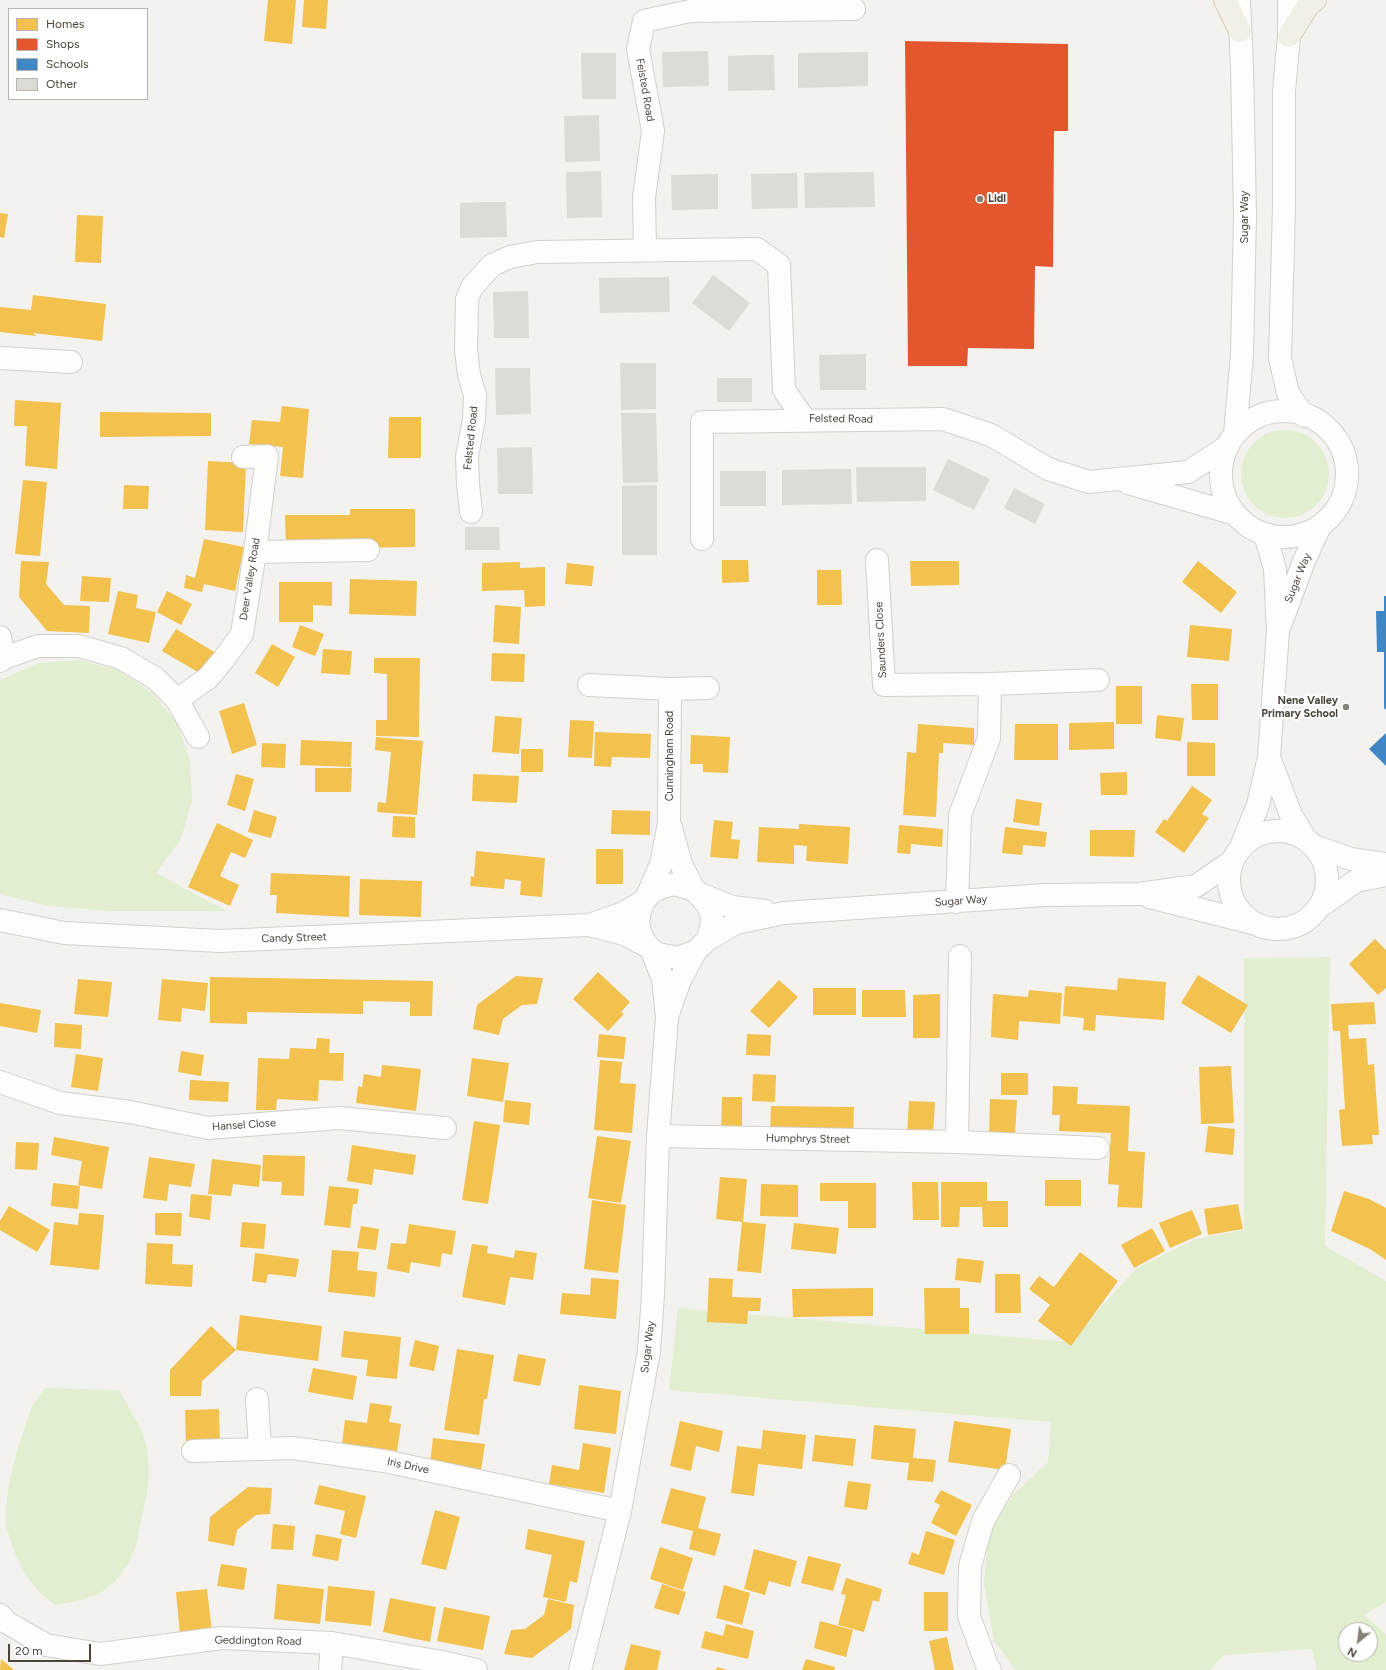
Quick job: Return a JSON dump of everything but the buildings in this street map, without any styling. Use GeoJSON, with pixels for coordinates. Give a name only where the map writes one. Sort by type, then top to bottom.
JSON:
{"type":"FeatureCollection","features":[{"type":"Feature","properties":{"kind":"main road"},"geometry":{"type":"LineString","coordinates":[[1225,0],[1240,32]]}},
{"type":"Feature","properties":{"kind":"main road"},"geometry":{"type":"LineString","coordinates":[[1289,36],[1309,4],[1315,0]]}},
{"type":"Feature","properties":{"kind":"street","name":"Sugar Way"},"geometry":{"type":"LineString","coordinates":[[1231,440],[1242,355],[1245,216],[1239,0]]}},
{"type":"Feature","properties":{"kind":"street"},"geometry":{"type":"LineString","coordinates":[[1289,0],[1289,36],[1284,91],[1284,205],[1280,358],[1288,393],[1304,416]]}},
{"type":"Feature","properties":{"kind":"street","name":"Felsted Road"},"geometry":{"type":"LineString","coordinates":[[645,250],[644,198],[653,131],[638,49],[644,21],[690,11],[854,10]]}},
{"type":"Feature","properties":{"kind":"street","name":"Felsted Road"},"geometry":{"type":"LineString","coordinates":[[471,512],[467,456],[474,420],[475,395],[469,375],[466,350],[467,299],[472,287],[492,265],[510,257],[537,252],[757,249],[779,265],[784,390],[805,420],[943,419],[991,435],[1048,469],[1089,482],[1188,472],[1231,440]]}},
{"type":"Feature","properties":{"kind":"street"},"geometry":{"type":"LineString","coordinates":[[0,358],[71,362]]}},
{"type":"Feature","properties":{"kind":"street"},"geometry":{"type":"LineString","coordinates":[[1286,411],[1304,416],[1325,425],[1337,440],[1345,457],[1348,473],[1346,490],[1340,505],[1320,526],[1303,535],[1284,537],[1266,534],[1249,526],[1235,514],[1226,499],[1222,481],[1222,463],[1231,440],[1246,424],[1265,414],[1286,411]]}},
{"type":"Feature","properties":{"kind":"street"},"geometry":{"type":"LineString","coordinates":[[702,539],[702,422],[805,420]]}},
{"type":"Feature","properties":{"kind":"street","name":"Deer Valley Road"},"geometry":{"type":"LineString","coordinates":[[176,700],[208,678],[242,634],[255,552],[267,456],[243,457]]}},
{"type":"Feature","properties":{"kind":"street"},"geometry":{"type":"LineString","coordinates":[[1116,479],[1235,514]]}},
{"type":"Feature","properties":{"kind":"street","name":"Sugar Way"},"geometry":{"type":"LineString","coordinates":[[1278,631],[1304,562],[1320,526]]}},
{"type":"Feature","properties":{"kind":"street","name":"Sugar Way"},"geometry":{"type":"LineString","coordinates":[[667,1017],[680,980],[701,946],[736,923],[784,913],[1045,895],[1139,894],[1196,886],[1236,854],[1258,805],[1269,757],[1278,631],[1275,569],[1266,534]]}},
{"type":"Feature","properties":{"kind":"street"},"geometry":{"type":"LineString","coordinates":[[255,552],[368,550]]}},
{"type":"Feature","properties":{"kind":"street","name":"Saunders Close"},"geometry":{"type":"LineString","coordinates":[[877,560],[884,685],[990,684],[1098,680]]}},
{"type":"Feature","properties":{"kind":"street"},"geometry":{"type":"LineString","coordinates":[[0,637],[2,660],[38,646],[79,646],[121,658],[155,678],[176,700],[198,737]]}},
{"type":"Feature","properties":{"kind":"street"},"geometry":{"type":"LineString","coordinates":[[956,902],[960,814],[990,738],[990,684]]}},
{"type":"Feature","properties":{"kind":"street"},"geometry":{"type":"LineString","coordinates":[[589,685],[670,689],[708,688]]}},
{"type":"Feature","properties":{"kind":"street","name":"Cunningham Road"},"geometry":{"type":"LineString","coordinates":[[645,900],[661,864],[669,823],[670,689]]}},
{"type":"Feature","properties":{"kind":"street","name":"Sugar Way"},"geometry":{"type":"LineString","coordinates":[[1269,757],[1291,814],[1309,842]]}},
{"type":"Feature","properties":{"kind":"street","name":"Cunningham Road"},"geometry":{"type":"LineString","coordinates":[[669,823],[681,864],[696,891]]}},
{"type":"Feature","properties":{"kind":"street"},"geometry":{"type":"LineString","coordinates":[[1386,864],[1351,859],[1309,842],[1292,832],[1278,830],[1264,832],[1251,838],[1236,854],[1228,878],[1230,892],[1235,904],[1243,915],[1254,923],[1270,928],[1286,928],[1299,924],[1310,917],[1318,908],[1356,881],[1386,875]]}},
{"type":"Feature","properties":{"kind":"street"},"geometry":{"type":"LineString","coordinates":[[1309,842],[1321,855],[1326,868],[1327,883],[1324,897],[1318,908]]}},
{"type":"Feature","properties":{"kind":"street"},"geometry":{"type":"LineString","coordinates":[[675,884],[696,891],[708,905],[712,916],[711,929],[701,946],[677,958],[658,954],[650,948],[640,933],[638,922],[640,911],[645,900],[652,892],[662,887],[675,884]]}},
{"type":"Feature","properties":{"kind":"street","name":"Sugar Way"},"geometry":{"type":"LineString","coordinates":[[696,891],[732,907],[784,913]]}},
{"type":"Feature","properties":{"kind":"street","name":"Sugar Way"},"geometry":{"type":"LineString","coordinates":[[1139,894],[1254,923]]}},
{"type":"Feature","properties":{"kind":"street","name":"Candy Street"},"geometry":{"type":"LineString","coordinates":[[0,920],[64,933],[220,941],[589,925],[621,914],[645,900]]}},
{"type":"Feature","properties":{"kind":"street","name":"Candy Street"},"geometry":{"type":"LineString","coordinates":[[589,925],[624,934],[650,948]]}},
{"type":"Feature","properties":{"kind":"street","name":"Sugar Way"},"geometry":{"type":"LineString","coordinates":[[580,1670],[620,1511],[649,1351],[653,1295],[658,1136],[667,1017],[663,979],[650,948]]}},
{"type":"Feature","properties":{"kind":"street"},"geometry":{"type":"LineString","coordinates":[[957,1142],[960,956]]}},
{"type":"Feature","properties":{"kind":"street","name":"Hansel Close"},"geometry":{"type":"LineString","coordinates":[[0,1082],[60,1103],[130,1112],[208,1128],[339,1118],[445,1128]]}},
{"type":"Feature","properties":{"kind":"street","name":"Humphrys Street"},"geometry":{"type":"LineString","coordinates":[[658,1136],[957,1142],[1098,1148]]}},
{"type":"Feature","properties":{"kind":"street"},"geometry":{"type":"LineString","coordinates":[[257,1399],[260,1449]]}},
{"type":"Feature","properties":{"kind":"street","name":"Iris Drive"},"geometry":{"type":"LineString","coordinates":[[193,1451],[293,1448],[384,1461],[620,1511]]}},
{"type":"Feature","properties":{"kind":"street"},"geometry":{"type":"LineString","coordinates":[[987,1669],[969,1616],[970,1566],[983,1521],[1009,1475]]}},
{"type":"Feature","properties":{"kind":"street","name":"Geddington Road"},"geometry":{"type":"LineString","coordinates":[[0,1615],[6,1622],[46,1646],[100,1654],[222,1638],[332,1642],[442,1662],[476,1670]]}},
{"type":"Feature","properties":{"kind":"street"},"geometry":{"type":"LineString","coordinates":[[330,1670],[332,1642]]}},
{"type":"Feature","properties":{"kind":"green space"},"geometry":{"type":"Polygon","coordinates":[[[1285,430],[1302,434],[1316,443],[1325,457],[1329,474],[1325,491],[1316,505],[1302,514],[1285,518],[1268,514],[1254,505],[1245,491],[1241,474],[1245,457],[1254,443],[1268,434],[1285,430]]]}},
{"type":"Feature","properties":{"kind":"green space"},"geometry":{"type":"Polygon","coordinates":[[[79,660],[118,670],[151,692],[177,723],[190,760],[192,800],[181,839],[156,873],[227,911],[110,911],[49,906],[0,894],[0,680],[39,663],[79,660]]]}},
{"type":"Feature","properties":{"kind":"green space"},"geometry":{"type":"Polygon","coordinates":[[[1330,957],[1325,1246],[1386,1281],[1386,1602],[1364,1615],[1372,1622],[1338,1622],[1338,1662],[1378,1662],[1378,1627],[1386,1634],[1386,1670],[1317,1670],[1312,1649],[1224,1655],[1209,1670],[1016,1670],[994,1641],[984,1583],[988,1535],[1012,1496],[1048,1462],[1051,1422],[669,1390],[678,1308],[1069,1342],[1084,1328],[1137,1268],[1196,1239],[1244,1230],[1244,958],[1330,957]]]}},
{"type":"Feature","properties":{"kind":"green space"},"geometry":{"type":"Polygon","coordinates":[[[45,1388],[119,1390],[142,1431],[147,1448],[149,1473],[147,1493],[136,1546],[128,1564],[115,1582],[99,1594],[77,1601],[55,1605],[40,1593],[26,1576],[14,1551],[6,1526],[6,1509],[9,1484],[17,1451],[32,1406],[45,1388]]]}},
{"type":"Feature","properties":{"kind":"place","name":"Lidl"},"geometry":{"type":"Point","coordinates":[980,199]}},
{"type":"Feature","properties":{"kind":"place","name":"Nene Valley Primary School"},"geometry":{"type":"Point","coordinates":[1346,707]}}]}
